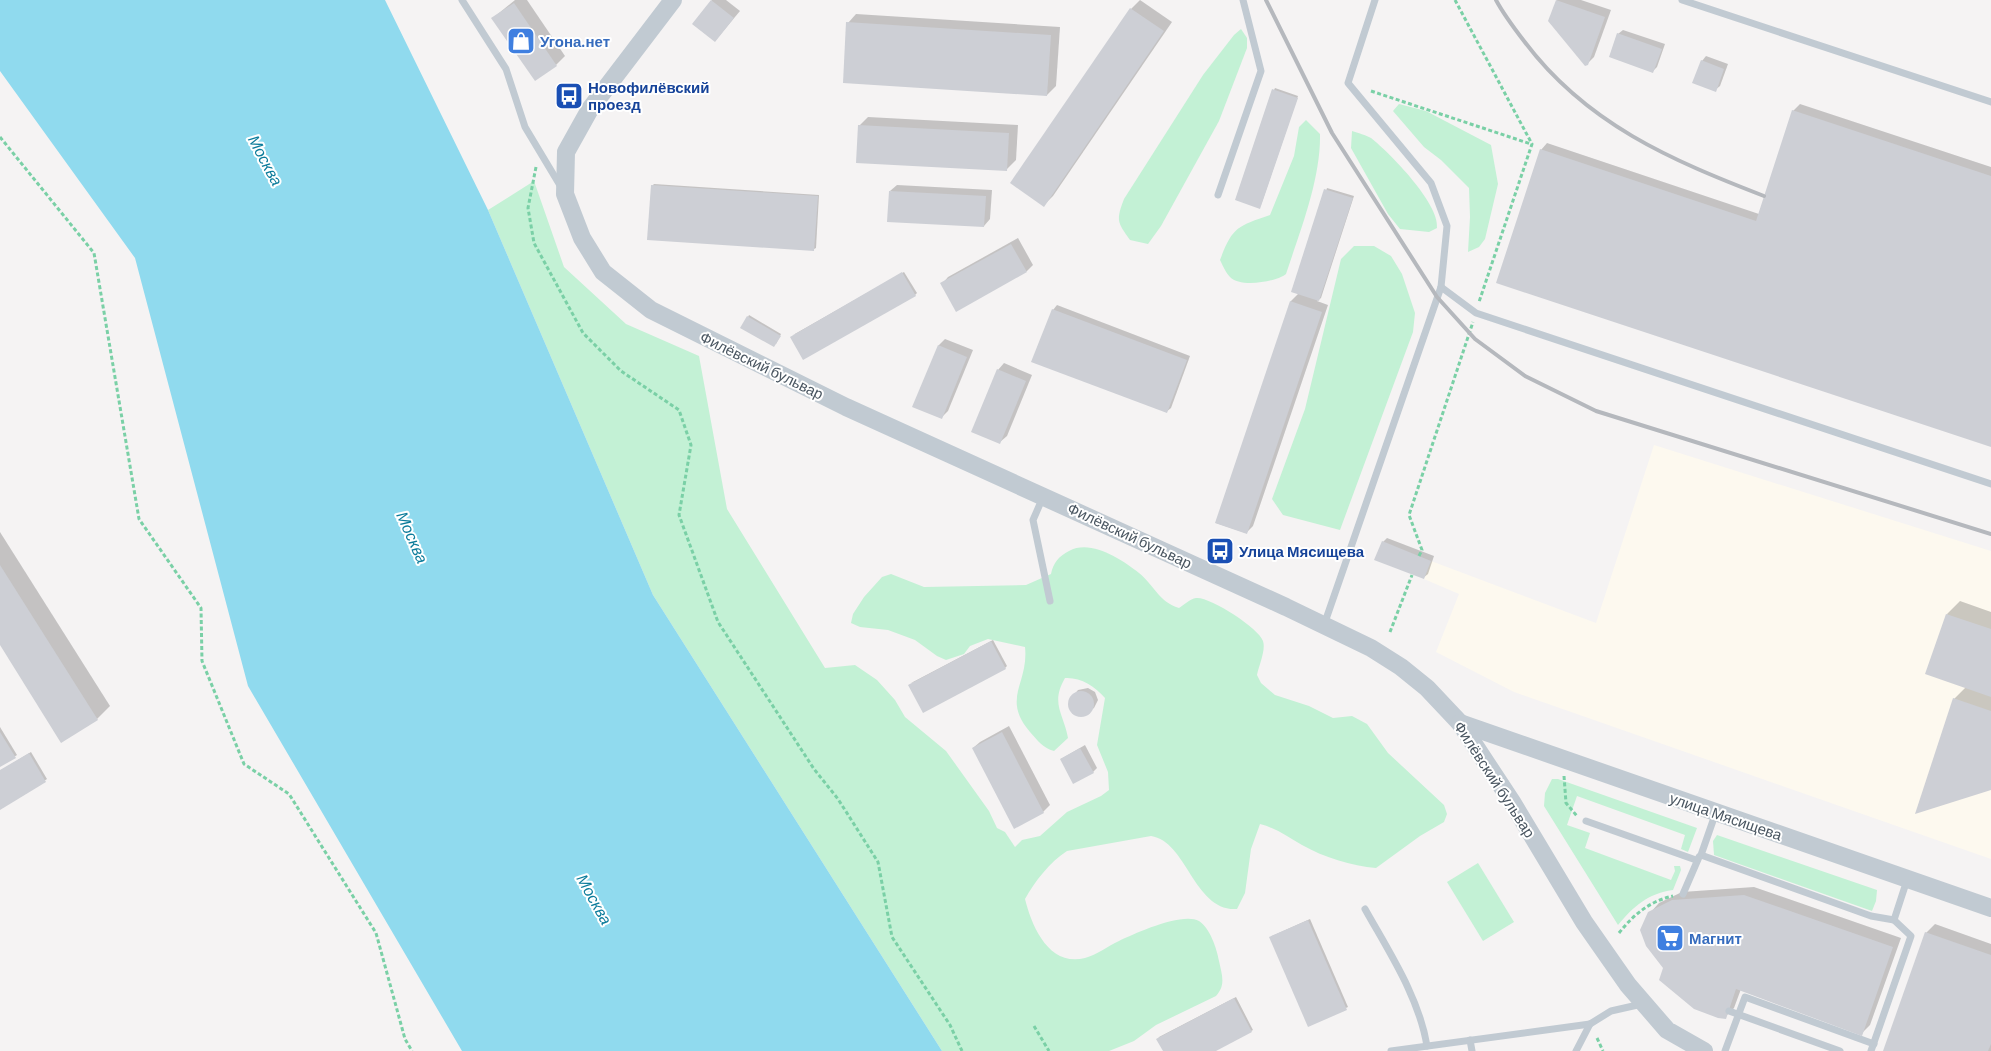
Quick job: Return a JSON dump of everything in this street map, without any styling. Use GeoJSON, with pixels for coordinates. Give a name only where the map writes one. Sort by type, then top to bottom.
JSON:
{"type":"FeatureCollection","features":[{"type":"Feature","properties":{"kind":"street"},"geometry":{"type":"LineString","coordinates":[[565,194],[566,152],[577,130],[673,0]]}},
{"type":"Feature","properties":{"kind":"street","name":"Филёвский бульвар"},"geometry":{"type":"LineString","coordinates":[[565,194],[582,238],[603,272],[651,310],[846,407],[1044,495],[1324,625],[1401,667],[1427,688],[1460,723],[1512,802],[1584,922],[1642,1003],[1667,1030],[1704,1051]]}},
{"type":"Feature","properties":{"kind":"street","name":"улица Мясищева"},"geometry":{"type":"LineString","coordinates":[[1460,723],[1991,908]]}},
{"type":"Feature","properties":{"kind":"lane"},"geometry":{"type":"LineString","coordinates":[[462,0],[506,69],[525,126],[565,194]]}},
{"type":"Feature","properties":{"kind":"lane"},"geometry":{"type":"LineString","coordinates":[[1218,195],[1261,71],[1243,0]]}},
{"type":"Feature","properties":{"kind":"lane"},"geometry":{"type":"LineString","coordinates":[[1324,625],[1441,287],[1447,226],[1431,183],[1348,83],[1375,0]]}},
{"type":"Feature","properties":{"kind":"lane"},"geometry":{"type":"LineString","coordinates":[[1682,0],[1991,102]]}},
{"type":"Feature","properties":{"kind":"lane"},"geometry":{"type":"LineString","coordinates":[[1441,287],[1476,313],[1991,484]]}},
{"type":"Feature","properties":{"kind":"lane"},"geometry":{"type":"LineString","coordinates":[[1044,495],[1033,520],[1050,600]]}},
{"type":"Feature","properties":{"kind":"lane"},"geometry":{"type":"LineString","coordinates":[[1683,894],[1716,812]]}},
{"type":"Feature","properties":{"kind":"lane"},"geometry":{"type":"LineString","coordinates":[[1586,822],[1871,916],[1894,920],[1911,936],[1872,1048],[1745,997],[1726,1051]]}},
{"type":"Feature","properties":{"kind":"lane"},"geometry":{"type":"LineString","coordinates":[[1894,920],[1907,879]]}},
{"type":"Feature","properties":{"kind":"lane"},"geometry":{"type":"LineString","coordinates":[[1365,909],[1401,974],[1424,1026],[1427,1046]]}},
{"type":"Feature","properties":{"kind":"lane"},"geometry":{"type":"LineString","coordinates":[[1391,1051],[1590,1024],[1611,1012],[1642,1003]]}},
{"type":"Feature","properties":{"kind":"lane"},"geometry":{"type":"LineString","coordinates":[[1729,1010],[1840,1051]]}},
{"type":"Feature","properties":{"kind":"lane"},"geometry":{"type":"LineString","coordinates":[[1576,1051],[1590,1024]]}},
{"type":"Feature","properties":{"kind":"lane"},"geometry":{"type":"LineString","coordinates":[[1470,1040],[1472,1051]]}},
{"type":"Feature","properties":{"kind":"path"},"geometry":{"type":"LineString","coordinates":[[1419,556],[1422,550],[1409,515],[1532,144],[1455,0]]}},
{"type":"Feature","properties":{"kind":"path"},"geometry":{"type":"LineString","coordinates":[[1348,83],[1532,144]]}},
{"type":"Feature","properties":{"kind":"path"},"geometry":{"type":"LineString","coordinates":[[0,137],[94,253],[139,519],[201,608],[202,661],[244,764],[289,794],[376,933],[405,1039],[412,1051]]}},
{"type":"Feature","properties":{"kind":"path"},"geometry":{"type":"LineString","coordinates":[[536,166],[528,208],[534,243],[583,334],[620,371],[679,410],[691,445],[680,515],[718,622],[814,769],[838,799],[878,862],[892,937],[950,1025],[962,1051]]}},
{"type":"Feature","properties":{"kind":"path"},"geometry":{"type":"LineString","coordinates":[[1390,632],[1412,574]]}},
{"type":"Feature","properties":{"kind":"path"},"geometry":{"type":"LineString","coordinates":[[1563,773],[1566,803],[1573,813],[1586,822]]}},
{"type":"Feature","properties":{"kind":"path"},"geometry":{"type":"LineString","coordinates":[[1619,933],[1633,916],[1640,911],[1662,898],[1683,894]]}},
{"type":"Feature","properties":{"kind":"path"},"geometry":{"type":"LineString","coordinates":[[1034,1026],[1049,1051]]}},
{"type":"Feature","properties":{"kind":"shaded area"},"geometry":{"type":"Polygon","coordinates":[[[1654,445],[1991,551],[1991,859],[1514,692],[1436,652],[1459,594],[1424,579],[1431,561],[1596,623],[1654,445]]]}},
{"type":"Feature","properties":{"kind":"green space"},"geometry":{"type":"Polygon","coordinates":[[[1241,29],[1247,38],[1247,48],[1219,121],[1161,226],[1148,244],[1130,240],[1119,221],[1124,199],[1203,75],[1234,35],[1241,29]]]}},
{"type":"Feature","properties":{"kind":"green space"},"geometry":{"type":"Polygon","coordinates":[[[1399,104],[1426,111],[1491,145],[1498,184],[1485,239],[1479,247],[1468,252],[1469,188],[1441,160],[1424,147],[1393,111],[1399,104]]]}},
{"type":"Feature","properties":{"kind":"green space"},"geometry":{"type":"Polygon","coordinates":[[[1306,120],[1320,134],[1317,169],[1309,205],[1286,274],[1258,283],[1235,280],[1227,274],[1220,260],[1224,249],[1237,230],[1250,222],[1270,215],[1294,156],[1299,127],[1306,120]]]}},
{"type":"Feature","properties":{"kind":"green space"},"geometry":{"type":"Polygon","coordinates":[[[1352,131],[1371,138],[1401,167],[1431,206],[1436,218],[1437,228],[1429,232],[1400,229],[1388,214],[1351,148],[1352,131]]]}},
{"type":"Feature","properties":{"kind":"green space"},"geometry":{"type":"Polygon","coordinates":[[[534,181],[564,267],[626,324],[699,356],[727,509],[825,668],[855,665],[877,680],[895,700],[905,717],[946,751],[989,811],[997,828],[1005,832],[1015,847],[1022,840],[1040,836],[1067,812],[1101,796],[1109,790],[1108,772],[1097,745],[1105,698],[1087,683],[1065,678],[1058,702],[1068,738],[1054,751],[1047,748],[1030,732],[1018,710],[1018,691],[1025,660],[1025,647],[988,639],[970,646],[964,654],[946,660],[937,656],[915,640],[888,630],[860,627],[851,623],[853,614],[864,597],[882,577],[891,574],[924,587],[1026,585],[1051,574],[1057,560],[1069,551],[1087,547],[1105,552],[1139,573],[1166,602],[1172,605],[1179,608],[1196,598],[1202,599],[1222,607],[1243,621],[1260,635],[1263,641],[1263,653],[1257,675],[1261,683],[1275,695],[1309,706],[1333,718],[1352,716],[1367,724],[1388,753],[1444,805],[1447,814],[1444,822],[1420,836],[1376,868],[1328,857],[1277,830],[1260,824],[1251,849],[1245,893],[1237,909],[1222,907],[1210,900],[1200,889],[1174,850],[1163,841],[1151,836],[1067,851],[1043,872],[1025,899],[1032,921],[1044,942],[1052,951],[1061,957],[1072,959],[1085,958],[1147,929],[1171,921],[1191,919],[1203,924],[1215,945],[1222,975],[1222,984],[1219,992],[1216,996],[1156,1025],[1134,1041],[1109,1051],[942,1051],[653,595],[488,210],[534,181]]]}},
{"type":"Feature","properties":{"kind":"green space"},"geometry":{"type":"Polygon","coordinates":[[[1354,246],[1374,246],[1391,256],[1402,274],[1415,313],[1413,332],[1340,530],[1283,515],[1272,499],[1305,409],[1341,259],[1354,246]]]}},
{"type":"Feature","properties":{"kind":"green space"},"geometry":{"type":"Polygon","coordinates":[[[1552,779],[1558,779],[1697,828],[1688,852],[1681,849],[1685,835],[1577,796],[1567,825],[1590,833],[1585,848],[1671,880],[1675,871],[1674,866],[1680,866],[1681,870],[1673,890],[1648,898],[1630,912],[1618,925],[1544,806],[1545,793],[1552,779]]]}},
{"type":"Feature","properties":{"kind":"green space"},"geometry":{"type":"Polygon","coordinates":[[[1717,835],[1877,890],[1876,901],[1872,911],[1714,855],[1713,841],[1717,835]]]}},
{"type":"Feature","properties":{"kind":"green space"},"geometry":{"type":"Polygon","coordinates":[[[1478,863],[1514,922],[1483,941],[1447,882],[1478,863]]]}},
{"type":"Feature","properties":{"kind":"water","name":"Москва"},"geometry":{"type":"Polygon","coordinates":[[[0,0],[385,0],[488,210],[653,595],[942,1051],[462,1051],[248,686],[135,258],[0,71],[0,0]]]}},
{"type":"Feature","properties":{"kind":"building"},"geometry":{"type":"Polygon","coordinates":[[[711,0],[734,18],[715,42],[692,24],[711,0]]]}},
{"type":"Feature","properties":{"kind":"building"},"geometry":{"type":"Polygon","coordinates":[[[1556,0],[1605,17],[1588,65],[1585,66],[1548,21],[1556,0]]]}},
{"type":"Feature","properties":{"kind":"building"},"geometry":{"type":"Polygon","coordinates":[[[514,3],[557,66],[535,81],[491,18],[514,3]]]}},
{"type":"Feature","properties":{"kind":"building"},"geometry":{"type":"Polygon","coordinates":[[[1130,8],[1164,31],[1044,207],[1010,183],[1130,8]]]}},
{"type":"Feature","properties":{"kind":"building"},"geometry":{"type":"Polygon","coordinates":[[[846,22],[1051,35],[1047,96],[843,83],[846,22]]]}},
{"type":"Feature","properties":{"kind":"building"},"geometry":{"type":"Polygon","coordinates":[[[1617,33],[1662,49],[1653,73],[1609,57],[1617,33]]]}},
{"type":"Feature","properties":{"kind":"building"},"geometry":{"type":"Polygon","coordinates":[[[1701,60],[1724,69],[1716,92],[1692,83],[1701,60]]]}},
{"type":"Feature","properties":{"kind":"building"},"geometry":{"type":"Polygon","coordinates":[[[1272,89],[1298,98],[1260,209],[1235,200],[1272,89]]]}},
{"type":"Feature","properties":{"kind":"building"},"geometry":{"type":"Polygon","coordinates":[[[1792,110],[1991,176],[1991,447],[1496,283],[1540,149],[1756,221],[1792,110]]]}},
{"type":"Feature","properties":{"kind":"building"},"geometry":{"type":"Polygon","coordinates":[[[858,125],[1009,133],[1007,171],[856,163],[858,125]]]}},
{"type":"Feature","properties":{"kind":"building"},"geometry":{"type":"Polygon","coordinates":[[[651,185],[818,196],[814,251],[647,240],[651,185]]]}},
{"type":"Feature","properties":{"kind":"building"},"geometry":{"type":"Polygon","coordinates":[[[1324,189],[1353,198],[1319,301],[1291,292],[1324,189]]]}},
{"type":"Feature","properties":{"kind":"building"},"geometry":{"type":"Polygon","coordinates":[[[889,191],[986,196],[984,227],[887,222],[889,191]]]}},
{"type":"Feature","properties":{"kind":"building"},"geometry":{"type":"Polygon","coordinates":[[[1011,244],[1027,272],[956,312],[940,283],[1011,244]]]}},
{"type":"Feature","properties":{"kind":"building"},"geometry":{"type":"Polygon","coordinates":[[[902,272],[916,296],[803,360],[790,337],[902,272]]]}},
{"type":"Feature","properties":{"kind":"building"},"geometry":{"type":"Polygon","coordinates":[[[1290,301],[1322,312],[1247,534],[1215,523],[1290,301]]]}},
{"type":"Feature","properties":{"kind":"building"},"geometry":{"type":"Polygon","coordinates":[[[1052,309],[1187,360],[1167,413],[1031,362],[1052,309]]]}},
{"type":"Feature","properties":{"kind":"building"},"geometry":{"type":"Polygon","coordinates":[[[747,316],[781,336],[774,347],[740,328],[747,316]]]}},
{"type":"Feature","properties":{"kind":"building"},"geometry":{"type":"Polygon","coordinates":[[[938,345],[967,357],[942,419],[912,407],[938,345]]]}},
{"type":"Feature","properties":{"kind":"building"},"geometry":{"type":"Polygon","coordinates":[[[997,369],[1026,381],[1000,444],[971,432],[997,369]]]}},
{"type":"Feature","properties":{"kind":"building"},"geometry":{"type":"Polygon","coordinates":[[[1382,541],[1431,561],[1424,579],[1374,560],[1382,541]]]}},
{"type":"Feature","properties":{"kind":"building"},"geometry":{"type":"Polygon","coordinates":[[[0,565],[98,720],[61,743],[0,645],[0,565]]]}},
{"type":"Feature","properties":{"kind":"building"},"geometry":{"type":"Polygon","coordinates":[[[1946,614],[1991,629],[1991,697],[1925,674],[1946,614]]]}},
{"type":"Feature","properties":{"kind":"building"},"geometry":{"type":"Polygon","coordinates":[[[991,641],[1006,669],[923,713],[908,685],[991,641]]]}},
{"type":"Feature","properties":{"kind":"building"},"geometry":{"type":"Polygon","coordinates":[[[1081,691],[1090,695],[1094,704],[1090,713],[1081,717],[1072,713],[1068,704],[1072,695],[1081,691]]]}},
{"type":"Feature","properties":{"kind":"building"},"geometry":{"type":"Polygon","coordinates":[[[1953,698],[1991,711],[1991,790],[1915,814],[1953,698]]]}},
{"type":"Feature","properties":{"kind":"building"},"geometry":{"type":"Polygon","coordinates":[[[0,732],[16,758],[0,767],[0,732]]]}},
{"type":"Feature","properties":{"kind":"building"},"geometry":{"type":"Polygon","coordinates":[[[1002,732],[1044,813],[1014,829],[972,748],[1002,732]]]}},
{"type":"Feature","properties":{"kind":"building"},"geometry":{"type":"Polygon","coordinates":[[[1080,748],[1094,773],[1073,784],[1060,759],[1080,748]]]}},
{"type":"Feature","properties":{"kind":"building"},"geometry":{"type":"Polygon","coordinates":[[[29,753],[46,782],[0,810],[0,770],[29,753]]]}},
{"type":"Feature","properties":{"kind":"building"},"geometry":{"type":"Polygon","coordinates":[[[1744,895],[1893,947],[1862,1036],[1736,989],[1726,1019],[1718,1018],[1694,1009],[1659,980],[1663,968],[1646,946],[1640,930],[1648,912],[1672,900],[1744,895]]]}},
{"type":"Feature","properties":{"kind":"building"},"geometry":{"type":"Polygon","coordinates":[[[1308,920],[1347,1010],[1308,1027],[1269,937],[1308,920]]]}},
{"type":"Feature","properties":{"kind":"building"},"geometry":{"type":"Polygon","coordinates":[[[1925,932],[1991,955],[1991,1044],[1988,1051],[1883,1051],[1925,932]]]}},
{"type":"Feature","properties":{"kind":"building"},"geometry":{"type":"Polygon","coordinates":[[[1234,998],[1252,1032],[1216,1051],[1163,1051],[1156,1039],[1234,998]]]}},
{"type":"Feature","properties":{"kind":"railway"},"geometry":{"type":"LineString","coordinates":[[1266,0],[1332,133],[1437,297],[1475,339],[1525,376],[1596,411],[1991,534]]}},
{"type":"Feature","properties":{"kind":"railway"},"geometry":{"type":"LineString","coordinates":[[1496,0],[1524,41],[1548,70],[1603,117],[1632,136],[1664,153],[1764,196]]}},
{"type":"Feature","properties":{"kind":"place","name":"Угона.нет"},"geometry":{"type":"Point","coordinates":[521,41]}},
{"type":"Feature","properties":{"kind":"place","name":"Новофилёвский проезд"},"geometry":{"type":"Point","coordinates":[569,96]}},
{"type":"Feature","properties":{"kind":"place","name":"Улица Мясищева"},"geometry":{"type":"Point","coordinates":[1220,551]}},
{"type":"Feature","properties":{"kind":"place","name":"Магнит"},"geometry":{"type":"Point","coordinates":[1670,938]}}]}
